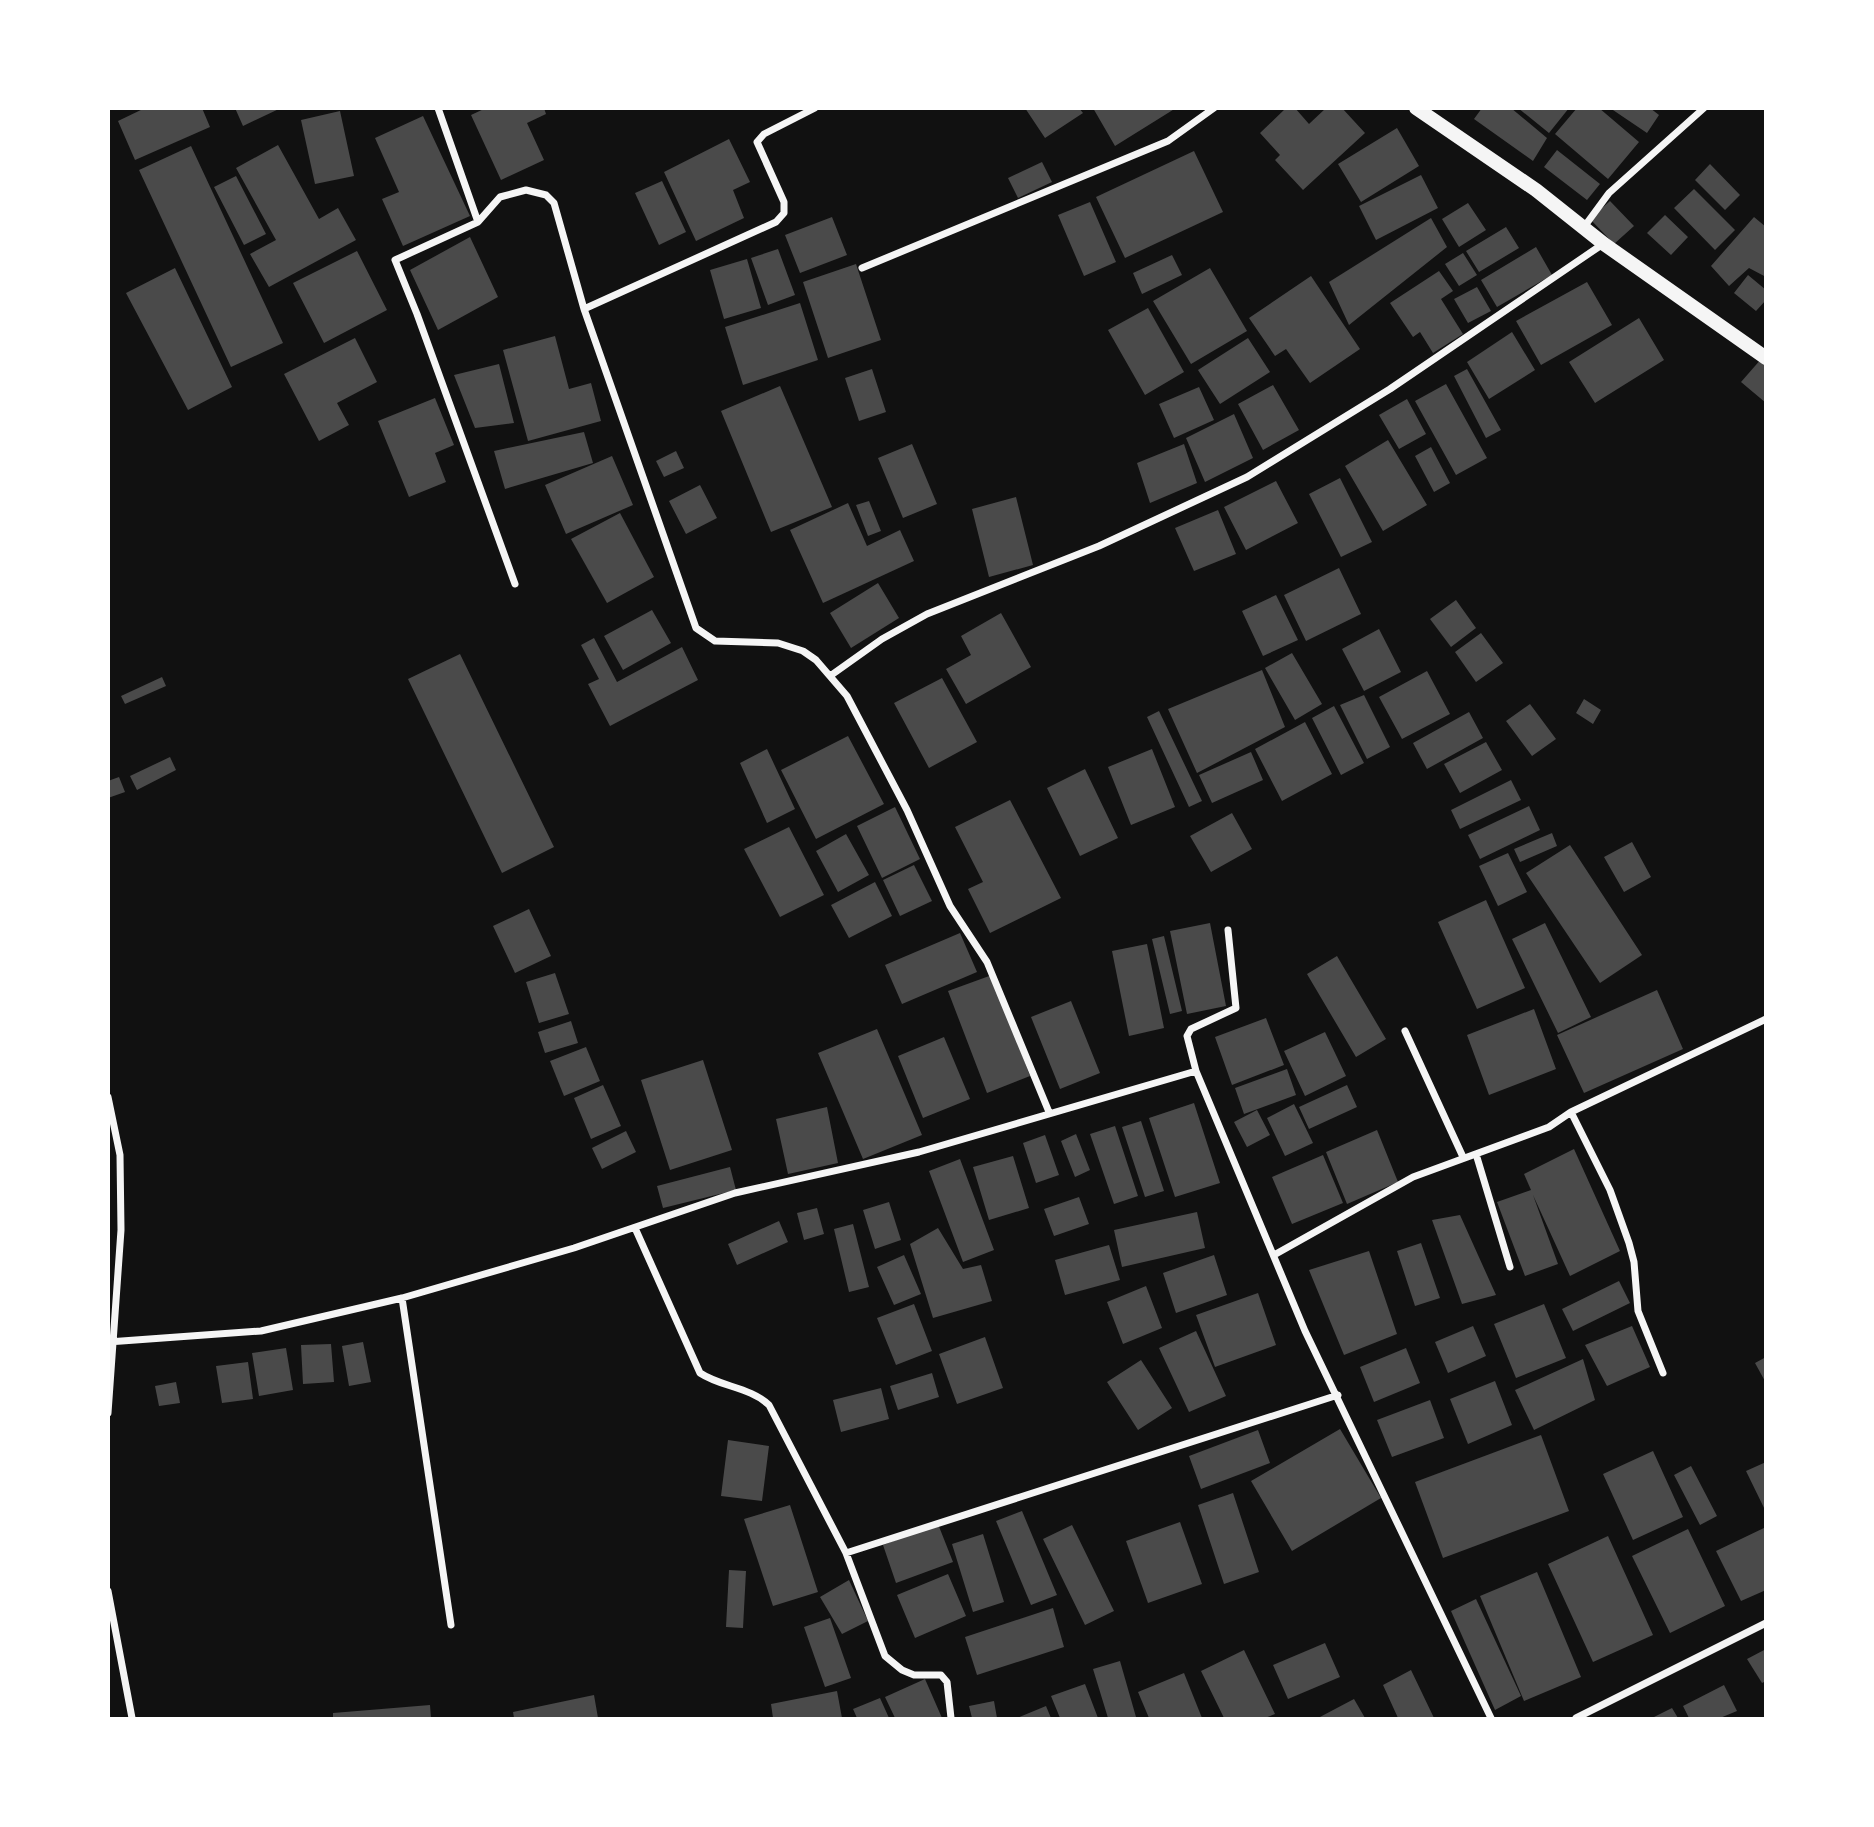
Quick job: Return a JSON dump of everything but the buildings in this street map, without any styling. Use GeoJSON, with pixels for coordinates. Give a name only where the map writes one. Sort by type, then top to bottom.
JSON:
{"type":"FeatureCollection","features":[{"type":"Feature","properties":{"kind":"main road"},"geometry":{"type":"LineString","coordinates":[[1421,110],[1766,358]]}},
{"type":"Feature","properties":{"kind":"street"},"geometry":{"type":"LineString","coordinates":[[438,108],[478,222]]}},
{"type":"Feature","properties":{"kind":"street"},"geometry":{"type":"LineString","coordinates":[[584,309],[776,222],[784,213],[784,202],[757,142],[764,134],[815,108]]}},
{"type":"Feature","properties":{"kind":"street"},"geometry":{"type":"LineString","coordinates":[[862,268],[1168,141],[1214,108]]}},
{"type":"Feature","properties":{"kind":"street"},"geometry":{"type":"LineString","coordinates":[[1584,227],[1609,194],[1704,108]]}},
{"type":"Feature","properties":{"kind":"street"},"geometry":{"type":"LineString","coordinates":[[515,584],[395,260],[478,222],[500,197],[526,190],[546,195],[554,203],[584,309],[696,628],[715,641],[778,643],[803,651],[847,696],[907,810],[950,906],[987,962],[1049,1112]]}},
{"type":"Feature","properties":{"kind":"street"},"geometry":{"type":"LineString","coordinates":[[830,676],[882,639],[928,614],[1099,546],[1247,477],[1390,389],[1604,244]]}},
{"type":"Feature","properties":{"kind":"street"},"geometry":{"type":"LineString","coordinates":[[1228,930],[1236,1008],[1191,1029],[1187,1036],[1196,1071],[1305,1331],[1491,1718]]}},
{"type":"Feature","properties":{"kind":"street"},"geometry":{"type":"LineString","coordinates":[[1274,1255],[1413,1177],[1549,1127],[1571,1112],[1766,1019]]}},
{"type":"Feature","properties":{"kind":"street"},"geometry":{"type":"LineString","coordinates":[[1405,1031],[1463,1157]]}},
{"type":"Feature","properties":{"kind":"street"},"geometry":{"type":"LineString","coordinates":[[110,1341],[261,1331],[402,1298],[635,1228],[735,1194],[919,1152],[1196,1071]]}},
{"type":"Feature","properties":{"kind":"street"},"geometry":{"type":"LineString","coordinates":[[108,1097],[120,1155],[121,1230],[110,1341],[108,1413]]}},
{"type":"Feature","properties":{"kind":"street"},"geometry":{"type":"LineString","coordinates":[[1571,1112],[1610,1190],[1629,1243],[1634,1262],[1637,1311],[1663,1373]]}},
{"type":"Feature","properties":{"kind":"street"},"geometry":{"type":"LineString","coordinates":[[1476,1154],[1510,1267]]}},
{"type":"Feature","properties":{"kind":"street"},"geometry":{"type":"LineString","coordinates":[[635,1228],[700,1373],[712,1381],[746,1391],[769,1405],[846,1553],[885,1656],[907,1672],[941,1675],[947,1682],[951,1718]]}},
{"type":"Feature","properties":{"kind":"street"},"geometry":{"type":"LineString","coordinates":[[402,1298],[451,1625]]}},
{"type":"Feature","properties":{"kind":"street"},"geometry":{"type":"LineString","coordinates":[[846,1553],[1338,1395]]}},
{"type":"Feature","properties":{"kind":"street"},"geometry":{"type":"LineString","coordinates":[[108,1591],[132,1718]]}},
{"type":"Feature","properties":{"kind":"street"},"geometry":{"type":"LineString","coordinates":[[1576,1718],[1766,1623]]}}]}
